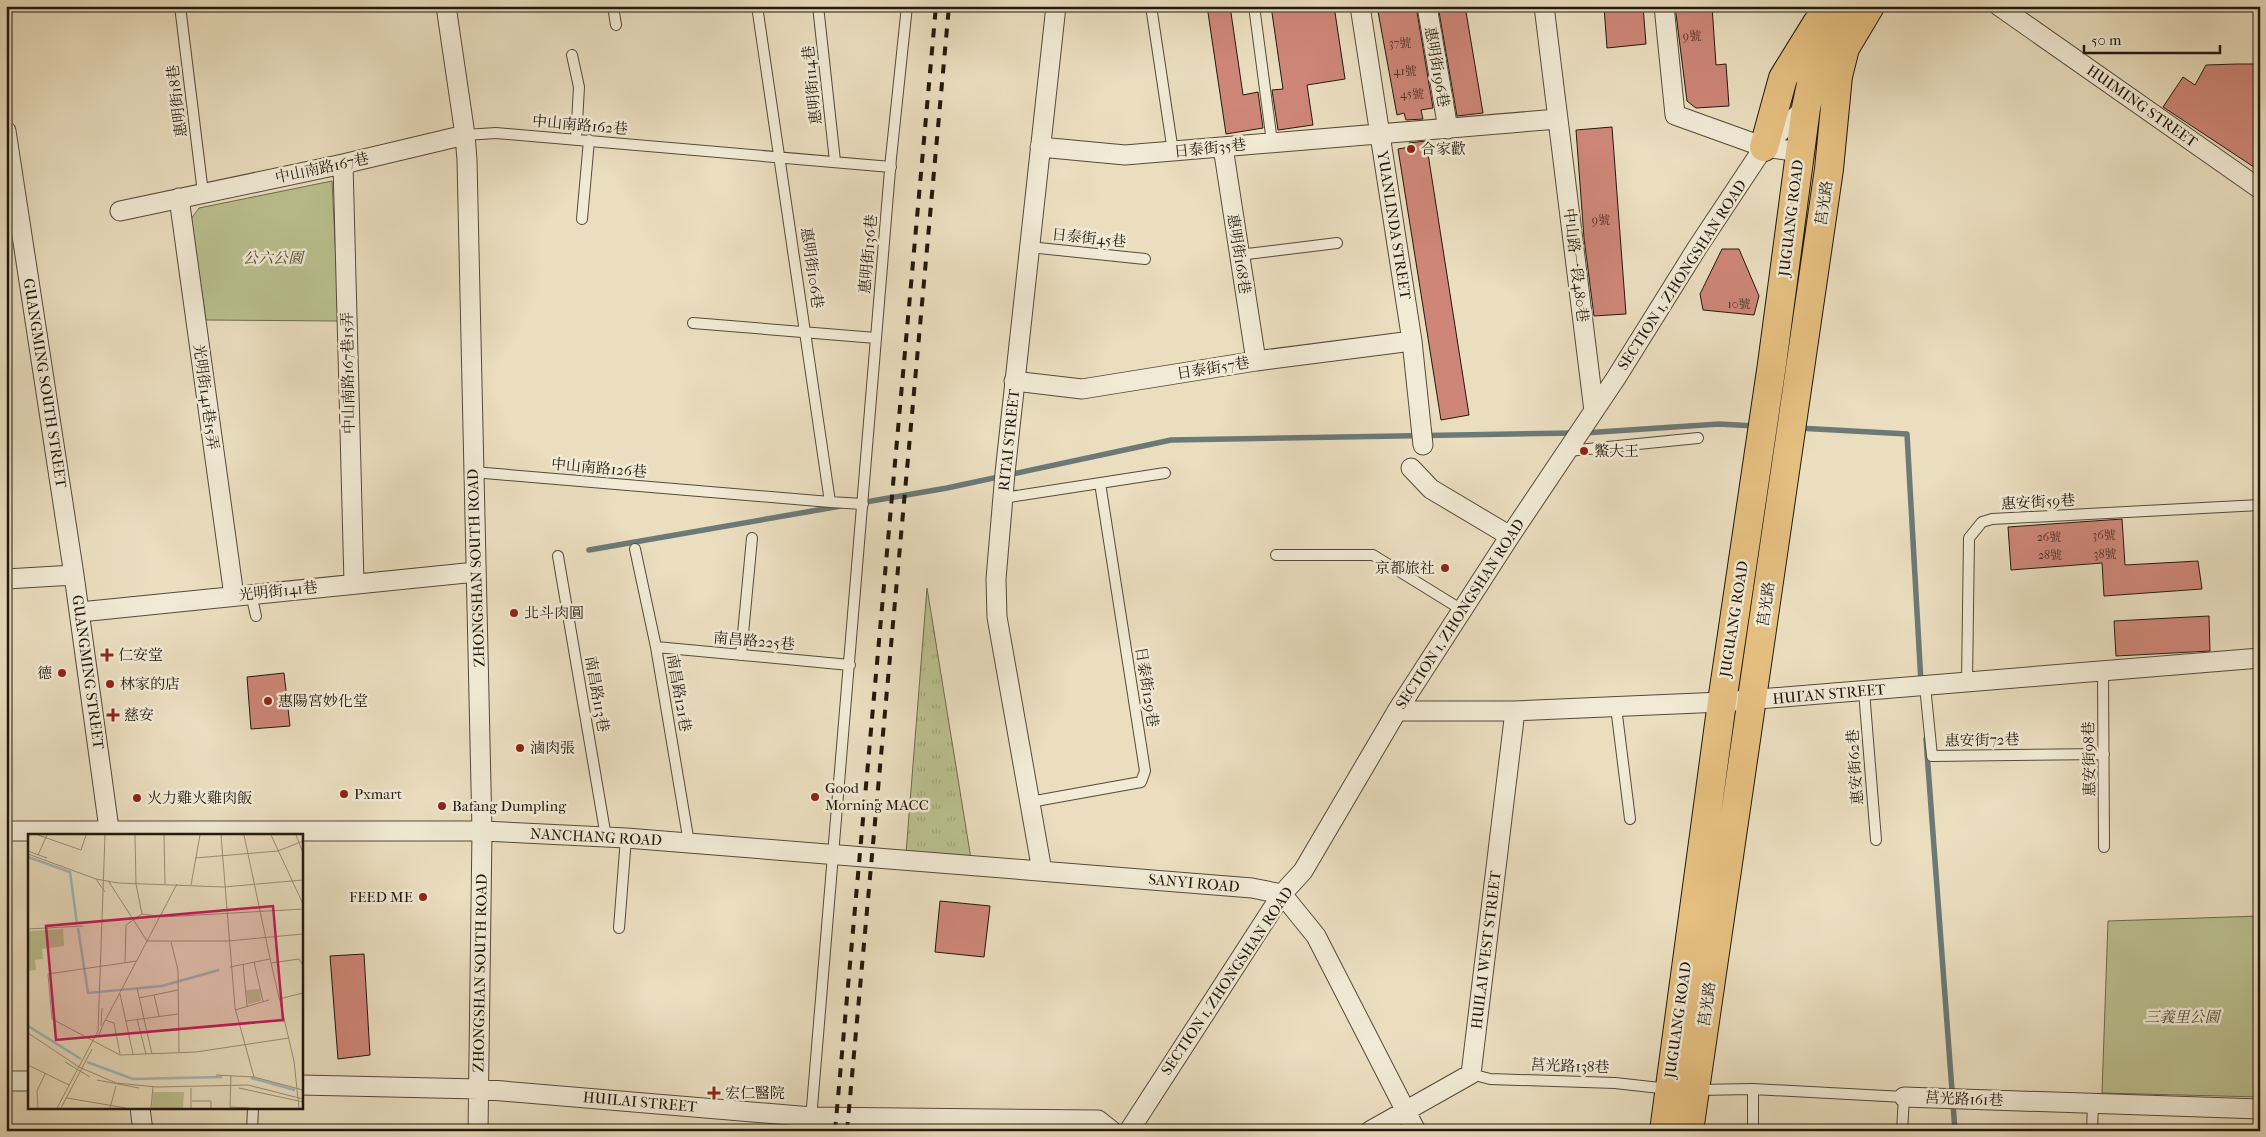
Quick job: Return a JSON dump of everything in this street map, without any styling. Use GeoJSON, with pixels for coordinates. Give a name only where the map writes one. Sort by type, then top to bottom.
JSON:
{"type":"FeatureCollection","features":[{"type":"Feature","properties":{"kind":"main road"},"geometry":{"type":"LineString","coordinates":[[1764,148],[1784,78],[1824,12],[1830,6]]}},
{"type":"Feature","properties":{"kind":"main road"},"geometry":{"type":"LineString","coordinates":[[1806,108],[1820,42],[1842,6]]}},
{"type":"Feature","properties":{"kind":"main road"},"geometry":{"type":"LineString","coordinates":[[1838,76],[1845,48],[1870,6]]}},
{"type":"Feature","properties":{"kind":"main road","name":"莒光路"},"geometry":{"type":"LineString","coordinates":[[1689,1131],[1681,1090],[1752,700],[1829,169],[1838,76]]}},
{"type":"Feature","properties":{"kind":"main road","name":"JUGUANG ROAD"},"geometry":{"type":"LineString","coordinates":[[1664,1131],[1681,1090],[1722,702],[1772,364],[1806,108]]}},
{"type":"Feature","properties":{"kind":"street","name":"ZHONGSHAN SOUTH ROAD"},"geometry":{"type":"LineString","coordinates":[[446,6],[465,135],[482,831],[478,1131]]}},
{"type":"Feature","properties":{"kind":"street","name":"RITAI STREET"},"geometry":{"type":"LineString","coordinates":[[1042,871],[997,617],[996,579],[1014,381],[1056,6]]}},
{"type":"Feature","properties":{"kind":"street","name":"YUANLINDA STREET"},"geometry":{"type":"LineString","coordinates":[[1360,6],[1412,341],[1423,445]]}},
{"type":"Feature","properties":{"kind":"street","name":"惠明街196巷"},"geometry":{"type":"LineString","coordinates":[[1427,6],[1448,129]]}},
{"type":"Feature","properties":{"kind":"street","name":"中山路一段480巷"},"geometry":{"type":"LineString","coordinates":[[1544,6],[1594,411]]}},
{"type":"Feature","properties":{"kind":"street"},"geometry":{"type":"LineString","coordinates":[[1664,6],[1675,115],[1764,148],[1800,152]]}},
{"type":"Feature","properties":{"kind":"street","name":"HUIMING STREET"},"geometry":{"type":"LineString","coordinates":[[2000,6],[2260,189]]}},
{"type":"Feature","properties":{"kind":"street","name":"SECTION 1, ZHONGSHAN ROAD"},"geometry":{"type":"LineString","coordinates":[[1129,1131],[1282,894],[1303,871],[1397,711],[1510,536],[1594,411],[1697,248],[1764,148],[1838,76]]}},
{"type":"Feature","properties":{"kind":"street","name":"日泰街35巷"},"geometry":{"type":"LineString","coordinates":[[1040,147],[1125,155],[1558,119]]}},
{"type":"Feature","properties":{"kind":"street","name":"GUANGMING SOUTH STREET"},"geometry":{"type":"LineString","coordinates":[[6,131],[12,214],[74,575]]}},
{"type":"Feature","properties":{"kind":"street","name":"中山南路167巷"},"geometry":{"type":"LineString","coordinates":[[120,211],[343,164],[465,135]]}},
{"type":"Feature","properties":{"kind":"street","name":"惠明街168巷"},"geometry":{"type":"LineString","coordinates":[[1223,147],[1256,361]]}},
{"type":"Feature","properties":{"kind":"street","name":"中山南路167巷15弄"},"geometry":{"type":"LineString","coordinates":[[343,164],[354,583]]}},
{"type":"Feature","properties":{"kind":"street","name":"光明街141巷15弄"},"geometry":{"type":"LineString","coordinates":[[178,198],[243,595]]}},
{"type":"Feature","properties":{"kind":"street","name":"日泰街57巷"},"geometry":{"type":"LineString","coordinates":[[1014,381],[1082,389],[1256,361],[1412,341]]}},
{"type":"Feature","properties":{"kind":"street"},"geometry":{"type":"LineString","coordinates":[[1411,468],[1431,489],[1510,536]]}},
{"type":"Feature","properties":{"kind":"street","name":"光明街141巷"},"geometry":{"type":"LineString","coordinates":[[80,612],[476,572]]}},
{"type":"Feature","properties":{"kind":"street","name":"GUANGMING STREET"},"geometry":{"type":"LineString","coordinates":[[6,579],[74,575],[110,833]]}},
{"type":"Feature","properties":{"kind":"street","name":"HUI'AN STREET"},"geometry":{"type":"LineString","coordinates":[[1397,711],[1515,711],[1722,702],[2260,658]]}},
{"type":"Feature","properties":{"kind":"street","name":"HUILAI WEST STREET"},"geometry":{"type":"LineString","coordinates":[[1471,1074],[1515,711]]}},
{"type":"Feature","properties":{"kind":"street","name":"NANCHANG ROAD"},"geometry":{"type":"LineString","coordinates":[[6,831],[110,833],[482,831],[626,838],[835,854]]}},
{"type":"Feature","properties":{"kind":"street","name":"SANYI ROAD"},"geometry":{"type":"LineString","coordinates":[[835,854],[1252,888],[1282,894]]}},
{"type":"Feature","properties":{"kind":"street"},"geometry":{"type":"LineString","coordinates":[[1282,894],[1316,936],[1404,1111],[1416,1131]]}},
{"type":"Feature","properties":{"kind":"street"},"geometry":{"type":"LineString","coordinates":[[1370,1131],[1471,1074]]}},
{"type":"Feature","properties":{"kind":"street"},"geometry":{"type":"LineString","coordinates":[[6,1081],[28,1081]]}},
{"type":"Feature","properties":{"kind":"street","name":"HUILAI STREET"},"geometry":{"type":"LineString","coordinates":[[302,1085],[479,1089],[811,1124],[1098,1120],[1112,1131]]}},
{"type":"Feature","properties":{"kind":"street","name":"莒光路161巷"},"geometry":{"type":"LineString","coordinates":[[1904,1097],[2260,1109]]}},
{"type":"Feature","properties":{"kind":"street"},"geometry":{"type":"LineString","coordinates":[[140,1110],[144,1131]]}},
{"type":"Feature","properties":{"kind":"lane","name":"惠明街18巷"},"geometry":{"type":"LineString","coordinates":[[180,6],[203,193]]}},
{"type":"Feature","properties":{"kind":"lane"},"geometry":{"type":"LineString","coordinates":[[613,6],[616,25]]}},
{"type":"Feature","properties":{"kind":"lane","name":"惠明街106巷"},"geometry":{"type":"LineString","coordinates":[[758,6],[830,502]]}},
{"type":"Feature","properties":{"kind":"lane","name":"惠明街114巷"},"geometry":{"type":"LineString","coordinates":[[818,6],[835,161]]}},
{"type":"Feature","properties":{"kind":"lane","name":"惠明街136巷"},"geometry":{"type":"LineString","coordinates":[[863,504],[890,168],[907,6]]}},
{"type":"Feature","properties":{"kind":"lane"},"geometry":{"type":"LineString","coordinates":[[1150,6],[1173,152]]}},
{"type":"Feature","properties":{"kind":"lane"},"geometry":{"type":"LineString","coordinates":[[1254,6],[1272,142]]}},
{"type":"Feature","properties":{"kind":"lane"},"geometry":{"type":"LineString","coordinates":[[572,55],[579,87],[576,140]]}},
{"type":"Feature","properties":{"kind":"lane","name":"中山南路162巷"},"geometry":{"type":"LineString","coordinates":[[465,135],[496,133],[589,140],[835,161],[890,168]]}},
{"type":"Feature","properties":{"kind":"lane"},"geometry":{"type":"LineString","coordinates":[[582,219],[589,140]]}},
{"type":"Feature","properties":{"kind":"lane"},"geometry":{"type":"LineString","coordinates":[[1239,255],[1337,243]]}},
{"type":"Feature","properties":{"kind":"lane","name":"日泰街45巷"},"geometry":{"type":"LineString","coordinates":[[1029,247],[1145,259]]}},
{"type":"Feature","properties":{"kind":"lane"},"geometry":{"type":"LineString","coordinates":[[693,323],[876,338]]}},
{"type":"Feature","properties":{"kind":"lane"},"geometry":{"type":"LineString","coordinates":[[1566,451],[1698,438]]}},
{"type":"Feature","properties":{"kind":"lane","name":"中山南路126巷"},"geometry":{"type":"LineString","coordinates":[[473,472],[830,502]]}},
{"type":"Feature","properties":{"kind":"lane"},"geometry":{"type":"LineString","coordinates":[[1003,498],[1165,473]]}},
{"type":"Feature","properties":{"kind":"lane","name":"日泰街129巷"},"geometry":{"type":"LineString","coordinates":[[1030,802],[1141,782],[1145,771],[1100,483]]}},
{"type":"Feature","properties":{"kind":"lane"},"geometry":{"type":"LineString","coordinates":[[811,1124],[863,504],[830,502]]}},
{"type":"Feature","properties":{"kind":"lane","name":"惠安街59巷"},"geometry":{"type":"LineString","coordinates":[[1967,682],[1969,538],[1982,522],[1992,519],[2260,505]]}},
{"type":"Feature","properties":{"kind":"lane"},"geometry":{"type":"LineString","coordinates":[[740,655],[752,538]]}},
{"type":"Feature","properties":{"kind":"lane","name":"南昌路121巷"},"geometry":{"type":"LineString","coordinates":[[635,549],[656,647],[690,843]]}},
{"type":"Feature","properties":{"kind":"lane"},"geometry":{"type":"LineString","coordinates":[[1276,555],[1373,554],[1462,610]]}},
{"type":"Feature","properties":{"kind":"lane","name":"南昌路113巷"},"geometry":{"type":"LineString","coordinates":[[558,556],[606,837]]}},
{"type":"Feature","properties":{"kind":"lane"},"geometry":{"type":"LineString","coordinates":[[243,595],[256,616]]}},
{"type":"Feature","properties":{"kind":"lane","name":"南昌路225巷"},"geometry":{"type":"LineString","coordinates":[[656,647],[850,665]]}},
{"type":"Feature","properties":{"kind":"lane","name":"惠安街98巷"},"geometry":{"type":"LineString","coordinates":[[2103,671],[2104,847]]}},
{"type":"Feature","properties":{"kind":"lane","name":"惠安街72巷"},"geometry":{"type":"LineString","coordinates":[[1925,686],[1932,756],[2104,754]]}},
{"type":"Feature","properties":{"kind":"lane","name":"惠安街62巷"},"geometry":{"type":"LineString","coordinates":[[1864,691],[1876,840]]}},
{"type":"Feature","properties":{"kind":"lane"},"geometry":{"type":"LineString","coordinates":[[1616,706],[1630,819]]}},
{"type":"Feature","properties":{"kind":"lane"},"geometry":{"type":"LineString","coordinates":[[619,928],[626,838]]}},
{"type":"Feature","properties":{"kind":"lane","name":"莒光路138巷"},"geometry":{"type":"LineString","coordinates":[[1471,1074],[1490,1079],[1615,1083],[1681,1090]]}},
{"type":"Feature","properties":{"kind":"lane"},"geometry":{"type":"LineString","coordinates":[[1753,1089],[1753,1131]]}},
{"type":"Feature","properties":{"kind":"lane","name":"莒光路161巷"},"geometry":{"type":"LineString","coordinates":[[1681,1090],[1753,1089],[1904,1097]]}},
{"type":"Feature","properties":{"kind":"lane"},"geometry":{"type":"LineString","coordinates":[[1902,1131],[1904,1097]]}},
{"type":"Feature","properties":{"kind":"lane"},"geometry":{"type":"LineString","coordinates":[[2092,1131],[2093,1103]]}},
{"type":"Feature","properties":{"kind":"lane"},"geometry":{"type":"LineString","coordinates":[[252,1131],[253,1110]]}},
{"type":"Feature","properties":{"kind":"green space","name":"公六公園"},"geometry":{"type":"Polygon","coordinates":[[[332,181],[339,321],[206,320],[191,219],[199,208],[332,181]]]}},
{"type":"Feature","properties":{"kind":"green space"},"geometry":{"type":"Polygon","coordinates":[[[927,588],[971,859],[906,853],[927,588]]]}},
{"type":"Feature","properties":{"kind":"green space","name":"三義里公園"},"geometry":{"type":"Polygon","coordinates":[[[2260,916],[2260,1097],[2102,1093],[2108,921],[2260,916]]]}},
{"type":"Feature","properties":{"kind":"building"},"geometry":{"type":"Polygon","coordinates":[[[1207,6],[1230,6],[1243,95],[1258,92],[1263,128],[1226,134],[1207,6]]]}},
{"type":"Feature","properties":{"kind":"building"},"geometry":{"type":"Polygon","coordinates":[[[1271,6],[1334,6],[1345,79],[1307,85],[1313,125],[1278,130],[1272,90],[1283,89],[1271,6]]]}},
{"type":"Feature","properties":{"kind":"building"},"geometry":{"type":"Polygon","coordinates":[[[1377,6],[1416,6],[1433,108],[1421,110],[1423,119],[1406,120],[1404,113],[1397,115],[1377,6]]]}},
{"type":"Feature","properties":{"kind":"building"},"geometry":{"type":"Polygon","coordinates":[[[1438,6],[1465,6],[1483,113],[1457,116],[1438,6]]]}},
{"type":"Feature","properties":{"kind":"building"},"geometry":{"type":"Polygon","coordinates":[[[1604,6],[1643,6],[1646,44],[1607,48],[1604,6]]]}},
{"type":"Feature","properties":{"kind":"building"},"geometry":{"type":"Polygon","coordinates":[[[1675,6],[1712,6],[1716,65],[1726,64],[1729,106],[1696,108],[1687,101],[1675,6]]]}},
{"type":"Feature","properties":{"kind":"building"},"geometry":{"type":"Polygon","coordinates":[[[2260,64],[2260,171],[2163,107],[2183,77],[2195,85],[2206,65],[2260,64]]]}},
{"type":"Feature","properties":{"kind":"building"},"geometry":{"type":"Polygon","coordinates":[[[1612,127],[1626,314],[1594,316],[1584,238],[1576,130],[1612,127]]]}},
{"type":"Feature","properties":{"kind":"building"},"geometry":{"type":"Polygon","coordinates":[[[1426,141],[1469,415],[1441,420],[1398,149],[1410,147],[1409,143],[1426,141]]]}},
{"type":"Feature","properties":{"kind":"building"},"geometry":{"type":"Polygon","coordinates":[[[1722,249],[1739,249],[1759,296],[1754,315],[1703,310],[1700,294],[1722,249]]]}},
{"type":"Feature","properties":{"kind":"building"},"geometry":{"type":"Polygon","coordinates":[[[2122,519],[2125,565],[2198,561],[2202,589],[2104,596],[2102,563],[2011,570],[2008,527],[2122,519]]]}},
{"type":"Feature","properties":{"kind":"building"},"geometry":{"type":"Polygon","coordinates":[[[2209,616],[2210,651],[2116,656],[2114,621],[2209,616]]]}},
{"type":"Feature","properties":{"kind":"building","name":"惠陽宮妙化堂"},"geometry":{"type":"Polygon","coordinates":[[[284,673],[290,726],[251,729],[247,677],[284,673]]]}},
{"type":"Feature","properties":{"kind":"building"},"geometry":{"type":"Polygon","coordinates":[[[940,901],[990,906],[984,957],[935,952],[940,901]]]}},
{"type":"Feature","properties":{"kind":"building"},"geometry":{"type":"Polygon","coordinates":[[[364,954],[370,1055],[338,1059],[330,956],[364,954]]]}},
{"type":"Feature","properties":{"kind":"waterway"},"geometry":{"type":"LineString","coordinates":[[1584,433],[1719,424],[1756,426]]}},
{"type":"Feature","properties":{"kind":"waterway"},"geometry":{"type":"LineString","coordinates":[[1798,428],[1907,434],[1921,683]]}},
{"type":"Feature","properties":{"kind":"waterway"},"geometry":{"type":"LineString","coordinates":[[860,503],[947,488],[1171,440],[1574,433]]}},
{"type":"Feature","properties":{"kind":"waterway"},"geometry":{"type":"LineString","coordinates":[[589,550],[841,506]]}},
{"type":"Feature","properties":{"kind":"waterway"},"geometry":{"type":"LineString","coordinates":[[1926,739],[1955,1131]]}},
{"type":"Feature","properties":{"kind":"railway"},"geometry":{"type":"LineString","coordinates":[[835,1131],[936,6]]}},
{"type":"Feature","properties":{"kind":"railway"},"geometry":{"type":"LineString","coordinates":[[847,1131],[949,6]]}},
{"type":"Feature","properties":{"kind":"place","name":"合家歡"},"geometry":{"type":"Point","coordinates":[1411,149]}},
{"type":"Feature","properties":{"kind":"place","name":"鱉大王"},"geometry":{"type":"Point","coordinates":[1584,451]}},
{"type":"Feature","properties":{"kind":"place","name":"京都旅社"},"geometry":{"type":"Point","coordinates":[1445,568]}},
{"type":"Feature","properties":{"kind":"place","name":"北斗肉圓"},"geometry":{"type":"Point","coordinates":[514,613]}},
{"type":"Feature","properties":{"kind":"place","name":"仁安堂"},"geometry":{"type":"Point","coordinates":[107,655]}},
{"type":"Feature","properties":{"kind":"place","name":"德"},"geometry":{"type":"Point","coordinates":[62,673]}},
{"type":"Feature","properties":{"kind":"place","name":"林家的店"},"geometry":{"type":"Point","coordinates":[110,684]}},
{"type":"Feature","properties":{"kind":"place","name":"惠陽宮妙化堂"},"geometry":{"type":"Point","coordinates":[268,701]}},
{"type":"Feature","properties":{"kind":"place","name":"慈安"},"geometry":{"type":"Point","coordinates":[113,715]}},
{"type":"Feature","properties":{"kind":"place","name":"滷肉張"},"geometry":{"type":"Point","coordinates":[520,748]}},
{"type":"Feature","properties":{"kind":"place","name":"Pxmart"},"geometry":{"type":"Point","coordinates":[344,794]}},
{"type":"Feature","properties":{"kind":"place","name":"Good Morning MACC"},"geometry":{"type":"Point","coordinates":[815,797]}},
{"type":"Feature","properties":{"kind":"place","name":"火力雞火雞肉飯"},"geometry":{"type":"Point","coordinates":[137,798]}},
{"type":"Feature","properties":{"kind":"place","name":"Bafang Dumpling"},"geometry":{"type":"Point","coordinates":[442,806]}},
{"type":"Feature","properties":{"kind":"place","name":"FEED ME"},"geometry":{"type":"Point","coordinates":[423,897]}},
{"type":"Feature","properties":{"kind":"place","name":"宏仁醫院"},"geometry":{"type":"Point","coordinates":[714,1093]}}]}
